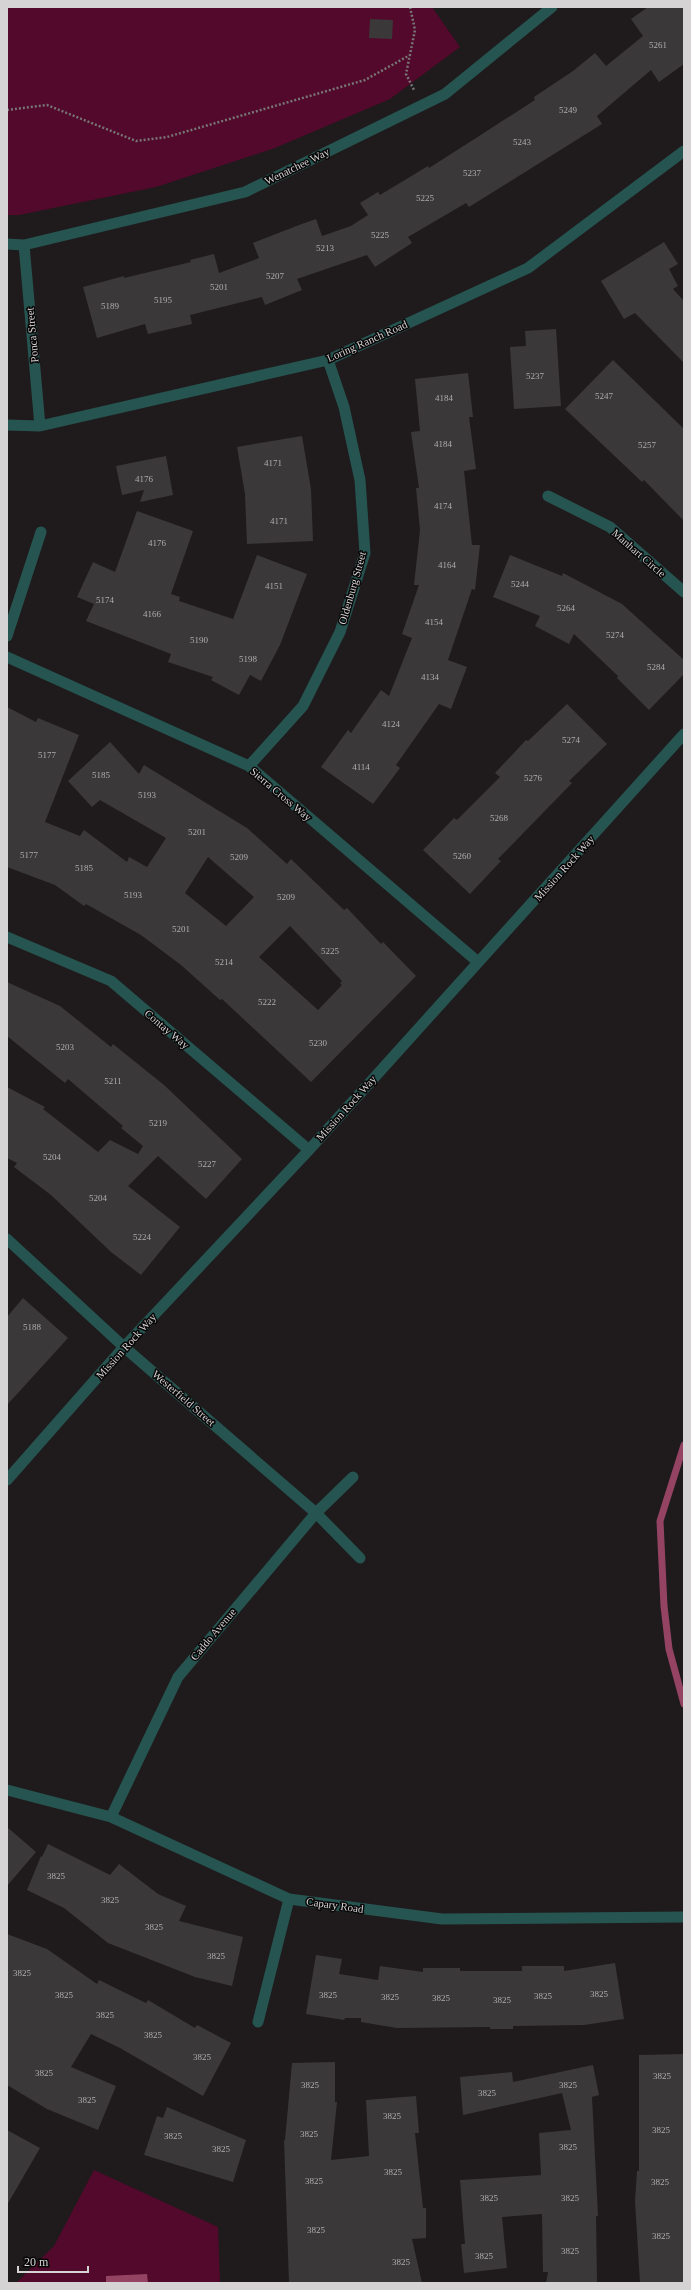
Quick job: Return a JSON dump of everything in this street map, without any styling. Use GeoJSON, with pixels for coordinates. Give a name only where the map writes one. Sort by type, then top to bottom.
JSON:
{"type":"FeatureCollection","features":[{"type":"Feature","properties":{"kind":"street","name":"Wenatchee Way"},"geometry":{"type":"LineString","coordinates":[[7,244],[24,245],[245,192],[446,94],[552,7]]}},
{"type":"Feature","properties":{"kind":"street","name":"Loring Ranch Road"},"geometry":{"type":"LineString","coordinates":[[7,426],[40,426],[328,360],[528,268],[684,151]]}},
{"type":"Feature","properties":{"kind":"street","name":"Ponca Street"},"geometry":{"type":"LineString","coordinates":[[24,245],[40,426]]}},
{"type":"Feature","properties":{"kind":"street","name":"Oldenburg Street"},"geometry":{"type":"LineString","coordinates":[[249,766],[303,706],[340,632],[365,553],[360,480],[344,407],[328,360]]}},
{"type":"Feature","properties":{"kind":"street","name":"Manhart Circle"},"geometry":{"type":"LineString","coordinates":[[548,496],[610,527],[684,592]]}},
{"type":"Feature","properties":{"kind":"street"},"geometry":{"type":"LineString","coordinates":[[7,636],[41,532]]}},
{"type":"Feature","properties":{"kind":"street","name":"Sierra Cross Way"},"geometry":{"type":"LineString","coordinates":[[7,657],[249,766],[478,962]]}},
{"type":"Feature","properties":{"kind":"street","name":"Mission Rock Way"},"geometry":{"type":"LineString","coordinates":[[7,1480],[124,1347],[309,1150],[684,734]]}},
{"type":"Feature","properties":{"kind":"street","name":"Contay Way"},"geometry":{"type":"LineString","coordinates":[[7,937],[111,981],[309,1150]]}},
{"type":"Feature","properties":{"kind":"street","name":"Westerfield Street"},"geometry":{"type":"LineString","coordinates":[[7,1240],[124,1347],[316,1513],[360,1558]]}},
{"type":"Feature","properties":{"kind":"street","name":"Caddo Avenue"},"geometry":{"type":"LineString","coordinates":[[111,1817],[178,1677],[316,1513],[353,1476]]}},
{"type":"Feature","properties":{"kind":"street","name":"Capary Road"},"geometry":{"type":"LineString","coordinates":[[7,1790],[111,1817],[289,1899],[442,1919],[684,1917]]}},
{"type":"Feature","properties":{"kind":"street"},"geometry":{"type":"LineString","coordinates":[[258,2022],[289,1899]]}},
{"type":"Feature","properties":{"kind":"path"},"geometry":{"type":"LineString","coordinates":[[410,7],[414,30],[406,74],[422,106]]}},
{"type":"Feature","properties":{"kind":"path"},"geometry":{"type":"LineString","coordinates":[[7,110],[47,105],[136,141],[167,137],[365,80],[410,55]]}},
{"type":"Feature","properties":{"kind":"shaded area"},"geometry":{"type":"Polygon","coordinates":[[[7,7],[432,7],[460,47],[390,99],[275,148],[156,187],[19,215],[7,215],[7,7]]]}},
{"type":"Feature","properties":{"kind":"shaded area"},"geometry":{"type":"Polygon","coordinates":[[[94,2170],[218,2227],[220,2283],[16,2283],[54,2246],[94,2170]]]}},
{"type":"Feature","properties":{"kind":"shaded area"},"geometry":{"type":"Polygon","coordinates":[[[147,2274],[148,2283],[106,2283],[106,2276],[147,2274]]]}},
{"type":"Feature","properties":{"kind":"building"},"geometry":{"type":"Polygon","coordinates":[[[648,7],[684,7],[684,64],[659,82],[651,70],[597,116],[602,124],[469,207],[466,203],[408,237],[412,243],[375,267],[367,255],[297,279],[302,290],[265,305],[262,297],[190,315],[192,324],[148,334],[145,324],[97,338],[83,287],[124,276],[124,278],[191,262],[190,260],[214,254],[219,273],[259,258],[253,243],[299,225],[316,219],[322,236],[351,226],[368,215],[360,203],[378,192],[380,195],[428,166],[429,168],[476,138],[535,100],[534,97],[573,71],[595,53],[606,66],[643,36],[631,19],[648,7]]]}},
{"type":"Feature","properties":{"kind":"building"},"geometry":{"type":"Polygon","coordinates":[[[370,19],[393,20],[392,39],[369,38],[370,19]]]}},
{"type":"Feature","properties":{"kind":"building"},"geometry":{"type":"Polygon","coordinates":[[[664,242],[678,264],[669,269],[678,286],[673,289],[684,301],[684,363],[635,313],[624,319],[601,281],[664,242]]]}},
{"type":"Feature","properties":{"kind":"building"},"geometry":{"type":"Polygon","coordinates":[[[556,329],[561,406],[514,409],[510,347],[526,346],[525,331],[556,329]]]}},
{"type":"Feature","properties":{"kind":"building"},"geometry":{"type":"Polygon","coordinates":[[[613,360],[684,429],[684,521],[644,480],[642,482],[565,409],[613,360]]]}},
{"type":"Feature","properties":{"kind":"building"},"geometry":{"type":"Polygon","coordinates":[[[468,373],[473,417],[469,417],[476,469],[464,471],[472,545],[480,545],[475,590],[472,589],[448,660],[467,667],[451,709],[439,704],[396,765],[400,768],[373,804],[321,767],[348,730],[351,733],[381,690],[389,696],[412,638],[402,634],[419,585],[414,585],[420,530],[416,488],[419,488],[411,432],[420,431],[415,379],[468,373]]]}},
{"type":"Feature","properties":{"kind":"building"},"geometry":{"type":"Polygon","coordinates":[[[302,436],[311,489],[313,541],[247,544],[245,494],[237,447],[302,436]]]}},
{"type":"Feature","properties":{"kind":"building"},"geometry":{"type":"Polygon","coordinates":[[[166,456],[173,495],[140,502],[144,490],[122,495],[116,466],[166,456]]]}},
{"type":"Feature","properties":{"kind":"building"},"geometry":{"type":"Polygon","coordinates":[[[137,511],[193,531],[171,594],[180,597],[179,601],[233,619],[257,555],[307,574],[280,645],[261,681],[250,675],[239,695],[211,680],[213,677],[168,662],[171,654],[86,621],[94,604],[77,597],[93,562],[115,572],[137,511]]]}},
{"type":"Feature","properties":{"kind":"building"},"geometry":{"type":"Polygon","coordinates":[[[510,555],[562,576],[563,573],[622,604],[684,660],[684,674],[649,710],[617,678],[618,676],[574,634],[569,644],[535,626],[540,616],[493,597],[510,555]]]}},
{"type":"Feature","properties":{"kind":"building"},"geometry":{"type":"Polygon","coordinates":[[[567,704],[607,744],[569,781],[572,783],[498,859],[501,861],[470,894],[423,850],[454,818],[457,820],[500,777],[495,773],[526,740],[528,741],[567,704]]]}},
{"type":"Feature","properties":{"kind":"building"},"geometry":{"type":"Polygon","coordinates":[[[7,707],[36,722],[38,718],[79,735],[45,822],[80,836],[84,830],[127,862],[129,857],[147,867],[166,838],[100,800],[92,807],[68,781],[110,742],[139,774],[144,765],[247,828],[287,864],[291,859],[344,910],[347,908],[381,944],[383,942],[416,976],[311,1082],[222,999],[220,1000],[181,965],[141,935],[86,904],[84,906],[55,885],[7,867],[7,707]],[[208,857],[185,893],[226,926],[254,897],[208,857]],[[290,926],[259,957],[318,1010],[342,985],[340,983],[342,981],[290,926]]]}},
{"type":"Feature","properties":{"kind":"building"},"geometry":{"type":"Polygon","coordinates":[[[7,982],[60,1006],[111,1047],[113,1044],[164,1085],[242,1159],[206,1199],[158,1156],[128,1186],[180,1227],[141,1275],[111,1252],[51,1195],[14,1167],[17,1163],[7,1158],[7,1087],[45,1107],[43,1109],[98,1152],[110,1140],[138,1154],[143,1146],[121,1128],[123,1126],[68,1079],[65,1083],[7,1036],[7,982]]]}},
{"type":"Feature","properties":{"kind":"building"},"geometry":{"type":"Polygon","coordinates":[[[23,1298],[68,1338],[7,1405],[7,1317],[23,1298]]]}},
{"type":"Feature","properties":{"kind":"building"},"geometry":{"type":"Polygon","coordinates":[[[7,1827],[36,1852],[7,1886],[7,1827]]]}},
{"type":"Feature","properties":{"kind":"building"},"geometry":{"type":"Polygon","coordinates":[[[48,1844],[110,1875],[119,1864],[158,1894],[186,1906],[179,1921],[243,1937],[232,1986],[195,1977],[108,1943],[64,1908],[27,1890],[41,1856],[42,1857],[48,1844]]]}},
{"type":"Feature","properties":{"kind":"building"},"geometry":{"type":"Polygon","coordinates":[[[7,1934],[47,1949],[97,1984],[99,1980],[146,2003],[148,2000],[195,2028],[197,2025],[231,2043],[203,2096],[120,2048],[91,2034],[71,2067],[116,2086],[98,2130],[47,2109],[7,2085],[7,1934]]]}},
{"type":"Feature","properties":{"kind":"building"},"geometry":{"type":"Polygon","coordinates":[[[316,1955],[342,1959],[339,1974],[378,1980],[380,1966],[423,1972],[423,1968],[460,1968],[460,1971],[522,1971],[522,1966],[564,1966],[564,1971],[615,1963],[624,2019],[584,2025],[513,2026],[513,2029],[490,2029],[490,2027],[397,2028],[361,2022],[361,2018],[345,2018],[344,2020],[306,2014],[316,1955]]]}},
{"type":"Feature","properties":{"kind":"building"},"geometry":{"type":"Polygon","coordinates":[[[684,2054],[684,2283],[640,2283],[635,2201],[637,2171],[639,2171],[639,2055],[684,2054]]]}},
{"type":"Feature","properties":{"kind":"building"},"geometry":{"type":"Polygon","coordinates":[[[335,2062],[335,2102],[337,2102],[331,2160],[369,2156],[366,2100],[416,2096],[419,2133],[415,2133],[423,2208],[426,2208],[426,2238],[412,2239],[422,2283],[289,2283],[284,2140],[292,2063],[335,2062]]]}},
{"type":"Feature","properties":{"kind":"building"},"geometry":{"type":"Polygon","coordinates":[[[593,2065],[599,2095],[592,2097],[598,2216],[596,2216],[597,2283],[546,2283],[548,2272],[543,2272],[542,2214],[502,2217],[507,2268],[464,2273],[461,2244],[465,2244],[460,2180],[541,2175],[539,2133],[571,2130],[562,2093],[463,2115],[460,2077],[512,2072],[513,2082],[593,2065]]]}},
{"type":"Feature","properties":{"kind":"building"},"geometry":{"type":"Polygon","coordinates":[[[167,2107],[246,2140],[233,2182],[144,2155],[157,2116],[163,2118],[167,2107]]]}},
{"type":"Feature","properties":{"kind":"building"},"geometry":{"type":"Polygon","coordinates":[[[7,2130],[40,2148],[7,2205],[7,2130]]]}},
{"type":"Feature","properties":{"kind":"waterway"},"geometry":{"type":"LineString","coordinates":[[684,1445],[660,1521],[664,1606],[669,1649],[684,1704]]}}]}
